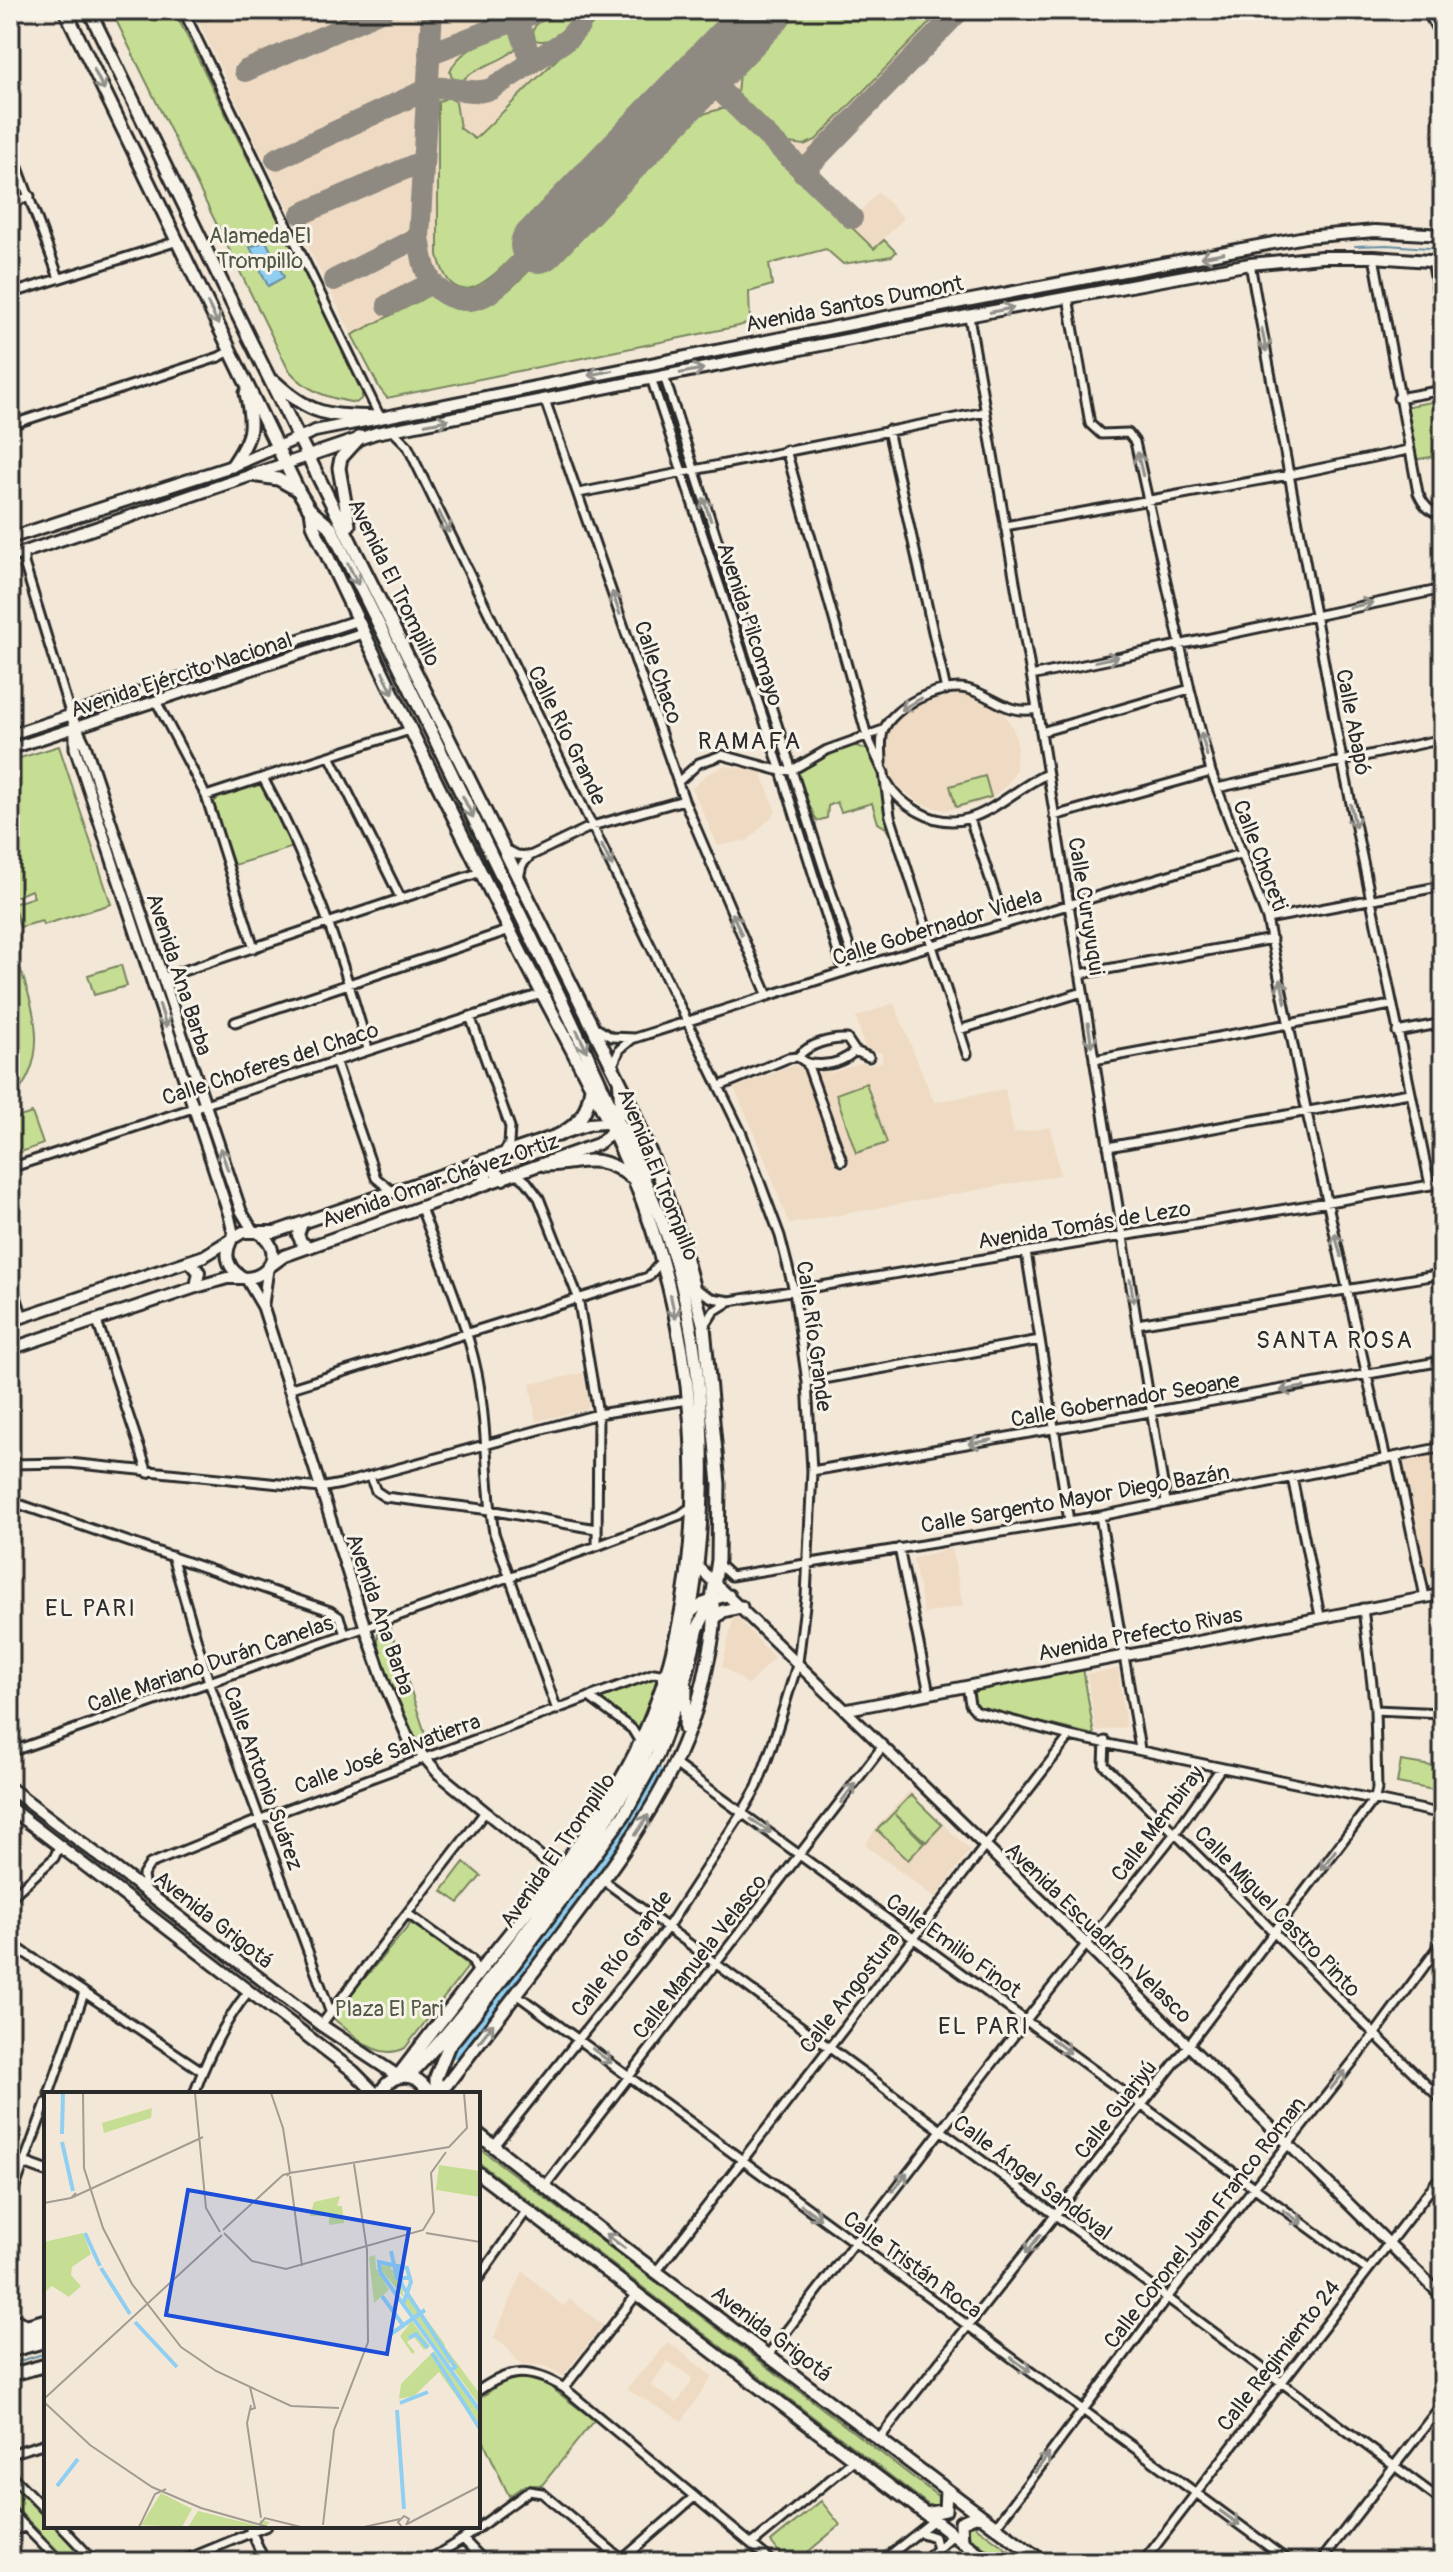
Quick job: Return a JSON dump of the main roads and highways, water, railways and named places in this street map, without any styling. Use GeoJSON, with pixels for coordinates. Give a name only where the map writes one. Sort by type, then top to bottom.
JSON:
{"type":"FeatureCollection","features":[{"type":"Feature","properties":{"kind":"main road","name":"Avenida El Trompillo"},"geometry":{"type":"LineString","coordinates":[[65,10],[299,492],[310,510],[331,528],[588,1054],[662,1261],[679,1334],[688,1400],[691,1507],[686,1586],[666,1675],[644,1746],[559,1872],[478,1973],[402,2076]]}},
{"type":"Feature","properties":{"kind":"main road","name":"Avenida El Trompillo"},"geometry":{"type":"LineString","coordinates":[[89,10],[613,1067],[652,1157],[696,1289],[704,1327],[719,1484],[718,1564],[712,1599],[698,1628],[686,1677],[657,1755],[624,1815],[511,1968],[448,2047],[431,2092]]}},
{"type":"Feature","properties":{"kind":"main road"},"geometry":{"type":"LineString","coordinates":[[1321,257],[1316,247],[1322,239],[1345,237],[1353,232]]}},
{"type":"Feature","properties":{"kind":"main road","name":"Avenida Santos Dumont"},"geometry":{"type":"LineString","coordinates":[[10,538],[232,466],[315,431],[380,417],[1305,237],[1353,232],[1443,235]]}},
{"type":"Feature","properties":{"kind":"main road"},"geometry":{"type":"LineString","coordinates":[[1276,260],[1284,255],[1302,253],[1308,246],[1305,237]]}},
{"type":"Feature","properties":{"kind":"main road","name":"Avenida Santos Dumont"},"geometry":{"type":"LineString","coordinates":[[10,557],[360,437],[392,430],[1250,264],[1321,257],[1437,261]]}},
{"type":"Feature","properties":{"kind":"main road"},"geometry":{"type":"LineString","coordinates":[[232,466],[246,446],[251,432],[251,417],[239,369]]}},
{"type":"Feature","properties":{"kind":"main road"},"geometry":{"type":"LineString","coordinates":[[269,376],[314,411],[327,415],[380,417]]}},
{"type":"Feature","properties":{"kind":"main road"},"geometry":{"type":"LineString","coordinates":[[352,541],[339,468],[341,458],[360,437]]}},
{"type":"Feature","properties":{"kind":"main road"},"geometry":{"type":"LineString","coordinates":[[252,475],[278,479],[299,492]]}},
{"type":"Feature","properties":{"kind":"main road","name":"Avenida El Trompillo"},"geometry":{"type":"LineString","coordinates":[[310,510],[313,525],[363,633],[541,994],[649,1192],[676,1263],[693,1354],[702,1452],[697,1566],[691,1613],[665,1709],[615,1808],[558,1888],[503,1961],[402,2076]]}},
{"type":"Feature","properties":{"kind":"main road"},"geometry":{"type":"LineString","coordinates":[[26,552],[26,540],[44,528]]}},
{"type":"Feature","properties":{"kind":"main road"},"geometry":{"type":"LineString","coordinates":[[480,830],[497,903]]}},
{"type":"Feature","properties":{"kind":"main road"},"geometry":{"type":"LineString","coordinates":[[619,1081],[621,1102],[613,1125],[652,1157]]}},
{"type":"Feature","properties":{"kind":"main road"},"geometry":{"type":"LineString","coordinates":[[559,1135],[572,1128],[586,1114],[591,1087]]}},
{"type":"Feature","properties":{"kind":"main road","name":"Avenida Omar Chávez Ortiz"},"geometry":{"type":"LineString","coordinates":[[254,1232],[275,1232],[559,1135],[613,1125]]}},
{"type":"Feature","properties":{"kind":"main road","name":"Avenida Omar Chávez Ortiz"},"geometry":{"type":"LineString","coordinates":[[269,1268],[284,1256],[598,1144],[613,1125]]}},
{"type":"Feature","properties":{"kind":"main road"},"geometry":{"type":"LineString","coordinates":[[503,1179],[494,1171],[496,1160],[527,1149],[534,1143]]}},
{"type":"Feature","properties":{"kind":"main road"},"geometry":{"type":"LineString","coordinates":[[545,1165],[605,1161],[649,1192]]}},
{"type":"Feature","properties":{"kind":"main road"},"geometry":{"type":"LineString","coordinates":[[443,1201],[483,1183],[486,1179],[485,1168],[477,1162]]}},
{"type":"Feature","properties":{"kind":"main road"},"geometry":{"type":"LineString","coordinates":[[302,1223],[298,1231],[299,1240],[310,1247]]}},
{"type":"Feature","properties":{"kind":"main road"},"geometry":{"type":"LineString","coordinates":[[10,1321],[189,1261],[217,1249],[243,1232],[254,1232],[268,1239],[271,1246],[269,1268],[258,1276],[227,1278],[196,1287],[10,1349]]}},
{"type":"Feature","properties":{"kind":"main road"},"geometry":{"type":"LineString","coordinates":[[233,1238],[226,1253],[227,1261],[245,1278]]}},
{"type":"Feature","properties":{"kind":"main road"},"geometry":{"type":"LineString","coordinates":[[189,1261],[199,1272],[196,1287]]}},
{"type":"Feature","properties":{"kind":"main road","name":"Avenida El Trompillo"},"geometry":{"type":"LineString","coordinates":[[433,2092],[447,2084],[641,1827],[675,1764],[705,1676],[716,1617],[712,1599]]}},
{"type":"Feature","properties":{"kind":"main road"},"geometry":{"type":"LineString","coordinates":[[716,1617],[723,1611],[741,1607]]}},
{"type":"Feature","properties":{"kind":"main road"},"geometry":{"type":"LineString","coordinates":[[685,1738],[686,1677]]}},
{"type":"Feature","properties":{"kind":"main road","name":"Avenida Grigotá"},"geometry":{"type":"LineString","coordinates":[[10,1788],[324,2028],[402,2076]]}},
{"type":"Feature","properties":{"kind":"main road","name":"Avenida Grigotá"},"geometry":{"type":"LineString","coordinates":[[10,1808],[353,2071],[376,2092]]}},
{"type":"Feature","properties":{"kind":"main road"},"geometry":{"type":"LineString","coordinates":[[532,1905],[558,1888]]}},
{"type":"Feature","properties":{"kind":"main road"},"geometry":{"type":"LineString","coordinates":[[270,2008],[280,2000],[324,2028]]}},
{"type":"Feature","properties":{"kind":"main road"},"geometry":{"type":"LineString","coordinates":[[380,2092],[386,2084],[402,2076],[421,2082],[430,2092]]}},
{"type":"Feature","properties":{"kind":"main road","name":"Avenida Grigotá"},"geometry":{"type":"LineString","coordinates":[[480,2136],[656,2272],[1043,2562]]}},
{"type":"Feature","properties":{"kind":"main road"},"geometry":{"type":"LineString","coordinates":[[480,2175],[989,2562]]}},
{"type":"Feature","properties":{"kind":"main road"},"geometry":{"type":"LineString","coordinates":[[10,2330],[44,2321]]}},
{"type":"Feature","properties":{"kind":"main road"},"geometry":{"type":"LineString","coordinates":[[10,2341],[44,2332]]}},
{"type":"Feature","properties":{"kind":"main road"},"geometry":{"type":"LineString","coordinates":[[10,2351],[44,2342]]}},
{"type":"Feature","properties":{"kind":"main road"},"geometry":{"type":"LineString","coordinates":[[10,2375],[44,2366]]}},
{"type":"Feature","properties":{"kind":"main road"},"geometry":{"type":"LineString","coordinates":[[946,2490],[950,2519],[958,2538]]}},
{"type":"Feature","properties":{"kind":"main road"},"geometry":{"type":"LineString","coordinates":[[930,2517],[945,2510],[947,2504]]}},
{"type":"Feature","properties":{"kind":"main road"},"geometry":{"type":"LineString","coordinates":[[930,2517],[983,2517]]}},
{"type":"Feature","properties":{"kind":"main road"},"geometry":{"type":"LineString","coordinates":[[958,2538],[961,2522],[967,2518]]}},
{"type":"Feature","properties":{"kind":"water"},"geometry":{"type":"Polygon","coordinates":[[[266,241],[284,277],[268,286],[250,247],[266,241]]]}},
{"type":"Feature","properties":{"kind":"waterway"},"geometry":{"type":"LineString","coordinates":[[1355,246],[1443,249]]}},
{"type":"Feature","properties":{"kind":"waterway"},"geometry":{"type":"LineString","coordinates":[[455,2054],[588,1881],[657,1770]]}},
{"type":"Feature","properties":{"kind":"waterway"},"geometry":{"type":"LineString","coordinates":[[10,2364],[44,2354]]}},
{"type":"Feature","properties":{"kind":"district","name":"RAMAFA"},"geometry":{"type":"Point","coordinates":[750,741]}},
{"type":"Feature","properties":{"kind":"district","name":"SANTA ROSA"},"geometry":{"type":"Point","coordinates":[1335,1340]}},
{"type":"Feature","properties":{"kind":"district","name":"EL PARI"},"geometry":{"type":"Point","coordinates":[91,1608]}},
{"type":"Feature","properties":{"kind":"district","name":"EL PARI"},"geometry":{"type":"Point","coordinates":[984,2026]}},
{"type":"Feature","properties":{"kind":"park label","name":"Alameda El Trompillo"},"geometry":{"type":"Point","coordinates":[260,248]}},
{"type":"Feature","properties":{"kind":"park label","name":"Plaza El Pari"},"geometry":{"type":"Point","coordinates":[389,2008]}}]}
